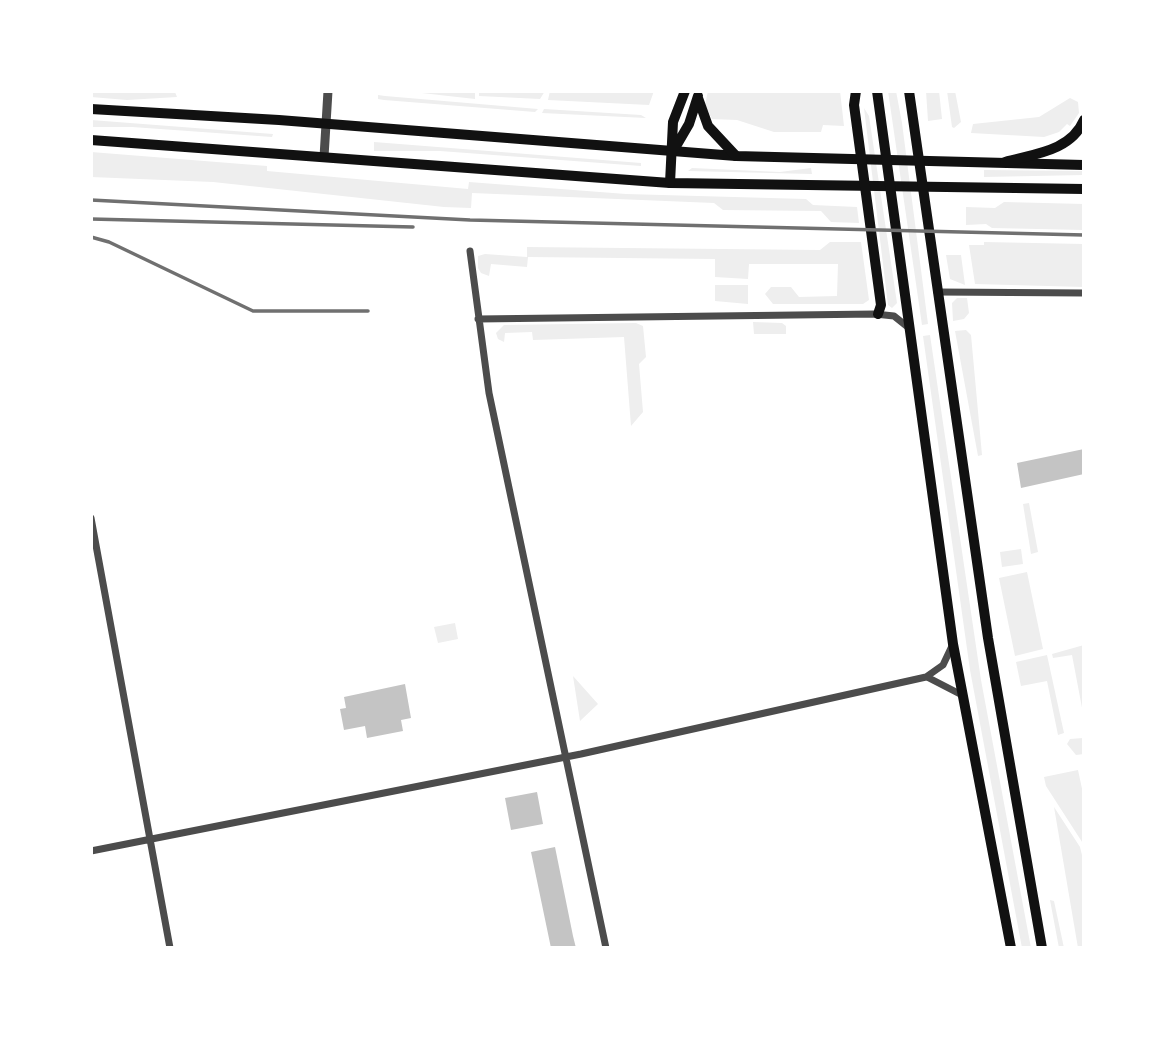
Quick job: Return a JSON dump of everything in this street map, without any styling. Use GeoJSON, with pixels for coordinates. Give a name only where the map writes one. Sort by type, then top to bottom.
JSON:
{"type":"FeatureCollection","features":[{"type":"Feature","properties":{"kind":"main road"},"geometry":{"type":"LineString","coordinates":[[670,183],[673,122],[685,91]]}},
{"type":"Feature","properties":{"kind":"main road"},"geometry":{"type":"LineString","coordinates":[[856,91],[855,105],[881,305],[878,314]]}},
{"type":"Feature","properties":{"kind":"main road"},"geometry":{"type":"LineString","coordinates":[[877,91],[960,694],[1011,948]]}},
{"type":"Feature","properties":{"kind":"main road"},"geometry":{"type":"LineString","coordinates":[[909,91],[988,638],[1042,948]]}},
{"type":"Feature","properties":{"kind":"main road"},"geometry":{"type":"LineString","coordinates":[[673,151],[689,124],[699,94]]}},
{"type":"Feature","properties":{"kind":"main road"},"geometry":{"type":"LineString","coordinates":[[699,94],[708,126],[736,156]]}},
{"type":"Feature","properties":{"kind":"main road"},"geometry":{"type":"LineString","coordinates":[[91,109],[326,124],[736,156],[1084,165]]}},
{"type":"Feature","properties":{"kind":"main road"},"geometry":{"type":"LineString","coordinates":[[1005,162],[1058,148],[1073,138],[1084,120]]}},
{"type":"Feature","properties":{"kind":"main road"},"geometry":{"type":"LineString","coordinates":[[91,140],[670,183],[1084,190]]}},
{"type":"Feature","properties":{"kind":"street"},"geometry":{"type":"LineString","coordinates":[[324,157],[328,91]]}},
{"type":"Feature","properties":{"kind":"street"},"geometry":{"type":"LineString","coordinates":[[470,251],[489,393],[606,948]]}},
{"type":"Feature","properties":{"kind":"street"},"geometry":{"type":"LineString","coordinates":[[937,292],[1084,293]]}},
{"type":"Feature","properties":{"kind":"street"},"geometry":{"type":"LineString","coordinates":[[478,319],[878,314],[894,316],[909,328]]}},
{"type":"Feature","properties":{"kind":"street"},"geometry":{"type":"LineString","coordinates":[[91,518],[170,948]]}},
{"type":"Feature","properties":{"kind":"street"},"geometry":{"type":"LineString","coordinates":[[91,851],[564,758],[926,677],[943,665],[953,644]]}},
{"type":"Feature","properties":{"kind":"street"},"geometry":{"type":"LineString","coordinates":[[926,677],[960,694]]}},
{"type":"Feature","properties":{"kind":"shaded area"},"geometry":{"type":"Polygon","coordinates":[[[91,91],[165,91],[175,92],[177,97],[127,100],[91,97],[91,91]]]}},
{"type":"Feature","properties":{"kind":"shaded area"},"geometry":{"type":"Polygon","coordinates":[[[404,91],[475,91],[475,99],[404,91]]]}},
{"type":"Feature","properties":{"kind":"shaded area"},"geometry":{"type":"Polygon","coordinates":[[[479,91],[545,91],[540,99],[479,96],[479,91]]]}},
{"type":"Feature","properties":{"kind":"shaded area"},"geometry":{"type":"Polygon","coordinates":[[[550,91],[654,91],[649,105],[548,100],[550,91]]]}},
{"type":"Feature","properties":{"kind":"shaded area"},"geometry":{"type":"Polygon","coordinates":[[[708,91],[840,91],[844,126],[823,125],[821,132],[774,132],[737,120],[712,119],[705,105],[708,91]]]}},
{"type":"Feature","properties":{"kind":"shaded area"},"geometry":{"type":"Polygon","coordinates":[[[888,91],[896,91],[902,123],[928,324],[922,325],[888,91]]]}},
{"type":"Feature","properties":{"kind":"shaded area"},"geometry":{"type":"Polygon","coordinates":[[[926,91],[939,91],[942,119],[928,121],[926,91]]]}},
{"type":"Feature","properties":{"kind":"shaded area"},"geometry":{"type":"Polygon","coordinates":[[[947,91],[955,91],[961,122],[954,128],[952,127],[947,91]]]}},
{"type":"Feature","properties":{"kind":"shaded area"},"geometry":{"type":"Polygon","coordinates":[[[378,95],[538,109],[535,112],[384,100],[378,99],[378,95]]]}},
{"type":"Feature","properties":{"kind":"shaded area"},"geometry":{"type":"Polygon","coordinates":[[[1070,98],[1078,102],[1079,113],[1070,126],[1067,124],[1059,132],[1044,137],[971,133],[973,124],[1039,117],[1070,98]]]}},
{"type":"Feature","properties":{"kind":"shaded area"},"geometry":{"type":"Polygon","coordinates":[[[864,108],[869,116],[897,303],[892,308],[888,305],[864,108]]]}},
{"type":"Feature","properties":{"kind":"shaded area"},"geometry":{"type":"Polygon","coordinates":[[[544,109],[641,115],[646,118],[542,113],[544,109]]]}},
{"type":"Feature","properties":{"kind":"shaded area"},"geometry":{"type":"Polygon","coordinates":[[[91,120],[273,134],[272,137],[132,127],[91,127],[91,120]]]}},
{"type":"Feature","properties":{"kind":"shaded area"},"geometry":{"type":"Polygon","coordinates":[[[374,142],[641,163],[641,166],[440,151],[374,151],[374,142]]]}},
{"type":"Feature","properties":{"kind":"shaded area"},"geometry":{"type":"Polygon","coordinates":[[[91,152],[267,166],[267,171],[468,189],[469,182],[626,194],[806,199],[813,205],[857,207],[859,223],[831,222],[821,211],[723,210],[714,203],[472,193],[471,208],[444,207],[213,182],[91,177],[91,152]]]}},
{"type":"Feature","properties":{"kind":"shaded area"},"geometry":{"type":"Polygon","coordinates":[[[692,168],[780,172],[811,168],[812,174],[688,171],[692,168]]]}},
{"type":"Feature","properties":{"kind":"shaded area"},"geometry":{"type":"Polygon","coordinates":[[[984,170],[1084,171],[1084,175],[984,177],[984,170]]]}},
{"type":"Feature","properties":{"kind":"shaded area"},"geometry":{"type":"Polygon","coordinates":[[[1004,202],[1084,204],[1084,230],[966,225],[966,207],[995,208],[1004,202]]]}},
{"type":"Feature","properties":{"kind":"shaded area"},"geometry":{"type":"Polygon","coordinates":[[[830,242],[861,242],[869,300],[863,304],[773,304],[765,294],[771,287],[791,287],[799,297],[837,296],[838,264],[749,264],[748,279],[715,277],[715,259],[528,257],[527,267],[491,264],[489,276],[481,273],[478,268],[478,256],[485,254],[527,257],[527,247],[820,250],[830,242]]]}},
{"type":"Feature","properties":{"kind":"shaded area"},"geometry":{"type":"Polygon","coordinates":[[[984,242],[1084,244],[1084,287],[975,284],[969,245],[984,245],[984,242]]]}},
{"type":"Feature","properties":{"kind":"shaded area"},"geometry":{"type":"Polygon","coordinates":[[[946,255],[961,255],[965,285],[950,279],[946,255]]]}},
{"type":"Feature","properties":{"kind":"shaded area"},"geometry":{"type":"Polygon","coordinates":[[[715,285],[748,285],[748,304],[715,301],[715,285]]]}},
{"type":"Feature","properties":{"kind":"shaded area"},"geometry":{"type":"Polygon","coordinates":[[[957,298],[967,298],[969,313],[964,319],[953,321],[952,303],[957,298]]]}},
{"type":"Feature","properties":{"kind":"shaded area"},"geometry":{"type":"Polygon","coordinates":[[[753,322],[782,323],[786,326],[786,334],[754,334],[753,322]]]}},
{"type":"Feature","properties":{"kind":"shaded area"},"geometry":{"type":"Polygon","coordinates":[[[636,323],[643,326],[646,357],[639,364],[643,412],[631,426],[624,337],[533,340],[532,332],[505,333],[504,342],[498,339],[496,333],[504,325],[636,323]]]}},
{"type":"Feature","properties":{"kind":"shaded area"},"geometry":{"type":"Polygon","coordinates":[[[966,330],[971,335],[982,455],[978,456],[955,331],[966,330]]]}},
{"type":"Feature","properties":{"kind":"shaded area"},"geometry":{"type":"Polygon","coordinates":[[[930,335],[981,680],[1031,948],[1022,948],[970,670],[923,336],[930,335]]]}},
{"type":"Feature","properties":{"kind":"shaded area"},"geometry":{"type":"Polygon","coordinates":[[[1029,503],[1038,552],[1031,554],[1023,504],[1029,503]]]}},
{"type":"Feature","properties":{"kind":"shaded area"},"geometry":{"type":"Polygon","coordinates":[[[1021,549],[1023,564],[1002,567],[1000,552],[1021,549]]]}},
{"type":"Feature","properties":{"kind":"shaded area"},"geometry":{"type":"Polygon","coordinates":[[[1027,572],[1043,649],[1015,656],[999,578],[1027,572]]]}},
{"type":"Feature","properties":{"kind":"shaded area"},"geometry":{"type":"Polygon","coordinates":[[[455,623],[458,639],[438,643],[434,627],[455,623]]]}},
{"type":"Feature","properties":{"kind":"shaded area"},"geometry":{"type":"Polygon","coordinates":[[[1084,645],[1083,713],[1072,655],[1053,658],[1052,654],[1084,645]]]}},
{"type":"Feature","properties":{"kind":"shaded area"},"geometry":{"type":"Polygon","coordinates":[[[1047,655],[1064,733],[1058,735],[1047,681],[1021,686],[1016,662],[1047,655]]]}},
{"type":"Feature","properties":{"kind":"shaded area"},"geometry":{"type":"Polygon","coordinates":[[[573,676],[598,704],[580,721],[573,676]]]}},
{"type":"Feature","properties":{"kind":"shaded area"},"geometry":{"type":"Polygon","coordinates":[[[1083,738],[1084,754],[1076,755],[1067,744],[1070,739],[1083,738]]]}},
{"type":"Feature","properties":{"kind":"shaded area"},"geometry":{"type":"Polygon","coordinates":[[[1078,770],[1084,798],[1084,845],[1046,786],[1044,777],[1078,770]]]}},
{"type":"Feature","properties":{"kind":"shaded area"},"geometry":{"type":"Polygon","coordinates":[[[1054,807],[1080,847],[1084,863],[1084,948],[1078,948],[1054,807]]]}},
{"type":"Feature","properties":{"kind":"shaded area"},"geometry":{"type":"Polygon","coordinates":[[[1050,900],[1054,901],[1064,948],[1059,948],[1050,900]]]}},
{"type":"Feature","properties":{"kind":"building"},"geometry":{"type":"Polygon","coordinates":[[[1084,449],[1084,474],[1021,488],[1017,463],[1084,449]]]}},
{"type":"Feature","properties":{"kind":"building"},"geometry":{"type":"Polygon","coordinates":[[[405,684],[411,718],[401,720],[403,731],[367,738],[365,726],[344,730],[340,709],[346,708],[344,697],[405,684]]]}},
{"type":"Feature","properties":{"kind":"building"},"geometry":{"type":"Polygon","coordinates":[[[537,792],[543,824],[511,830],[505,798],[537,792]]]}},
{"type":"Feature","properties":{"kind":"building"},"geometry":{"type":"Polygon","coordinates":[[[555,847],[576,948],[551,948],[531,852],[555,847]]]}},
{"type":"Feature","properties":{"kind":"railway"},"geometry":{"type":"LineString","coordinates":[[91,200],[470,220],[1084,235]]}},
{"type":"Feature","properties":{"kind":"railway"},"geometry":{"type":"LineString","coordinates":[[91,219],[413,227]]}},
{"type":"Feature","properties":{"kind":"railway"},"geometry":{"type":"LineString","coordinates":[[91,237],[109,242],[253,311],[368,311]]}}]}
